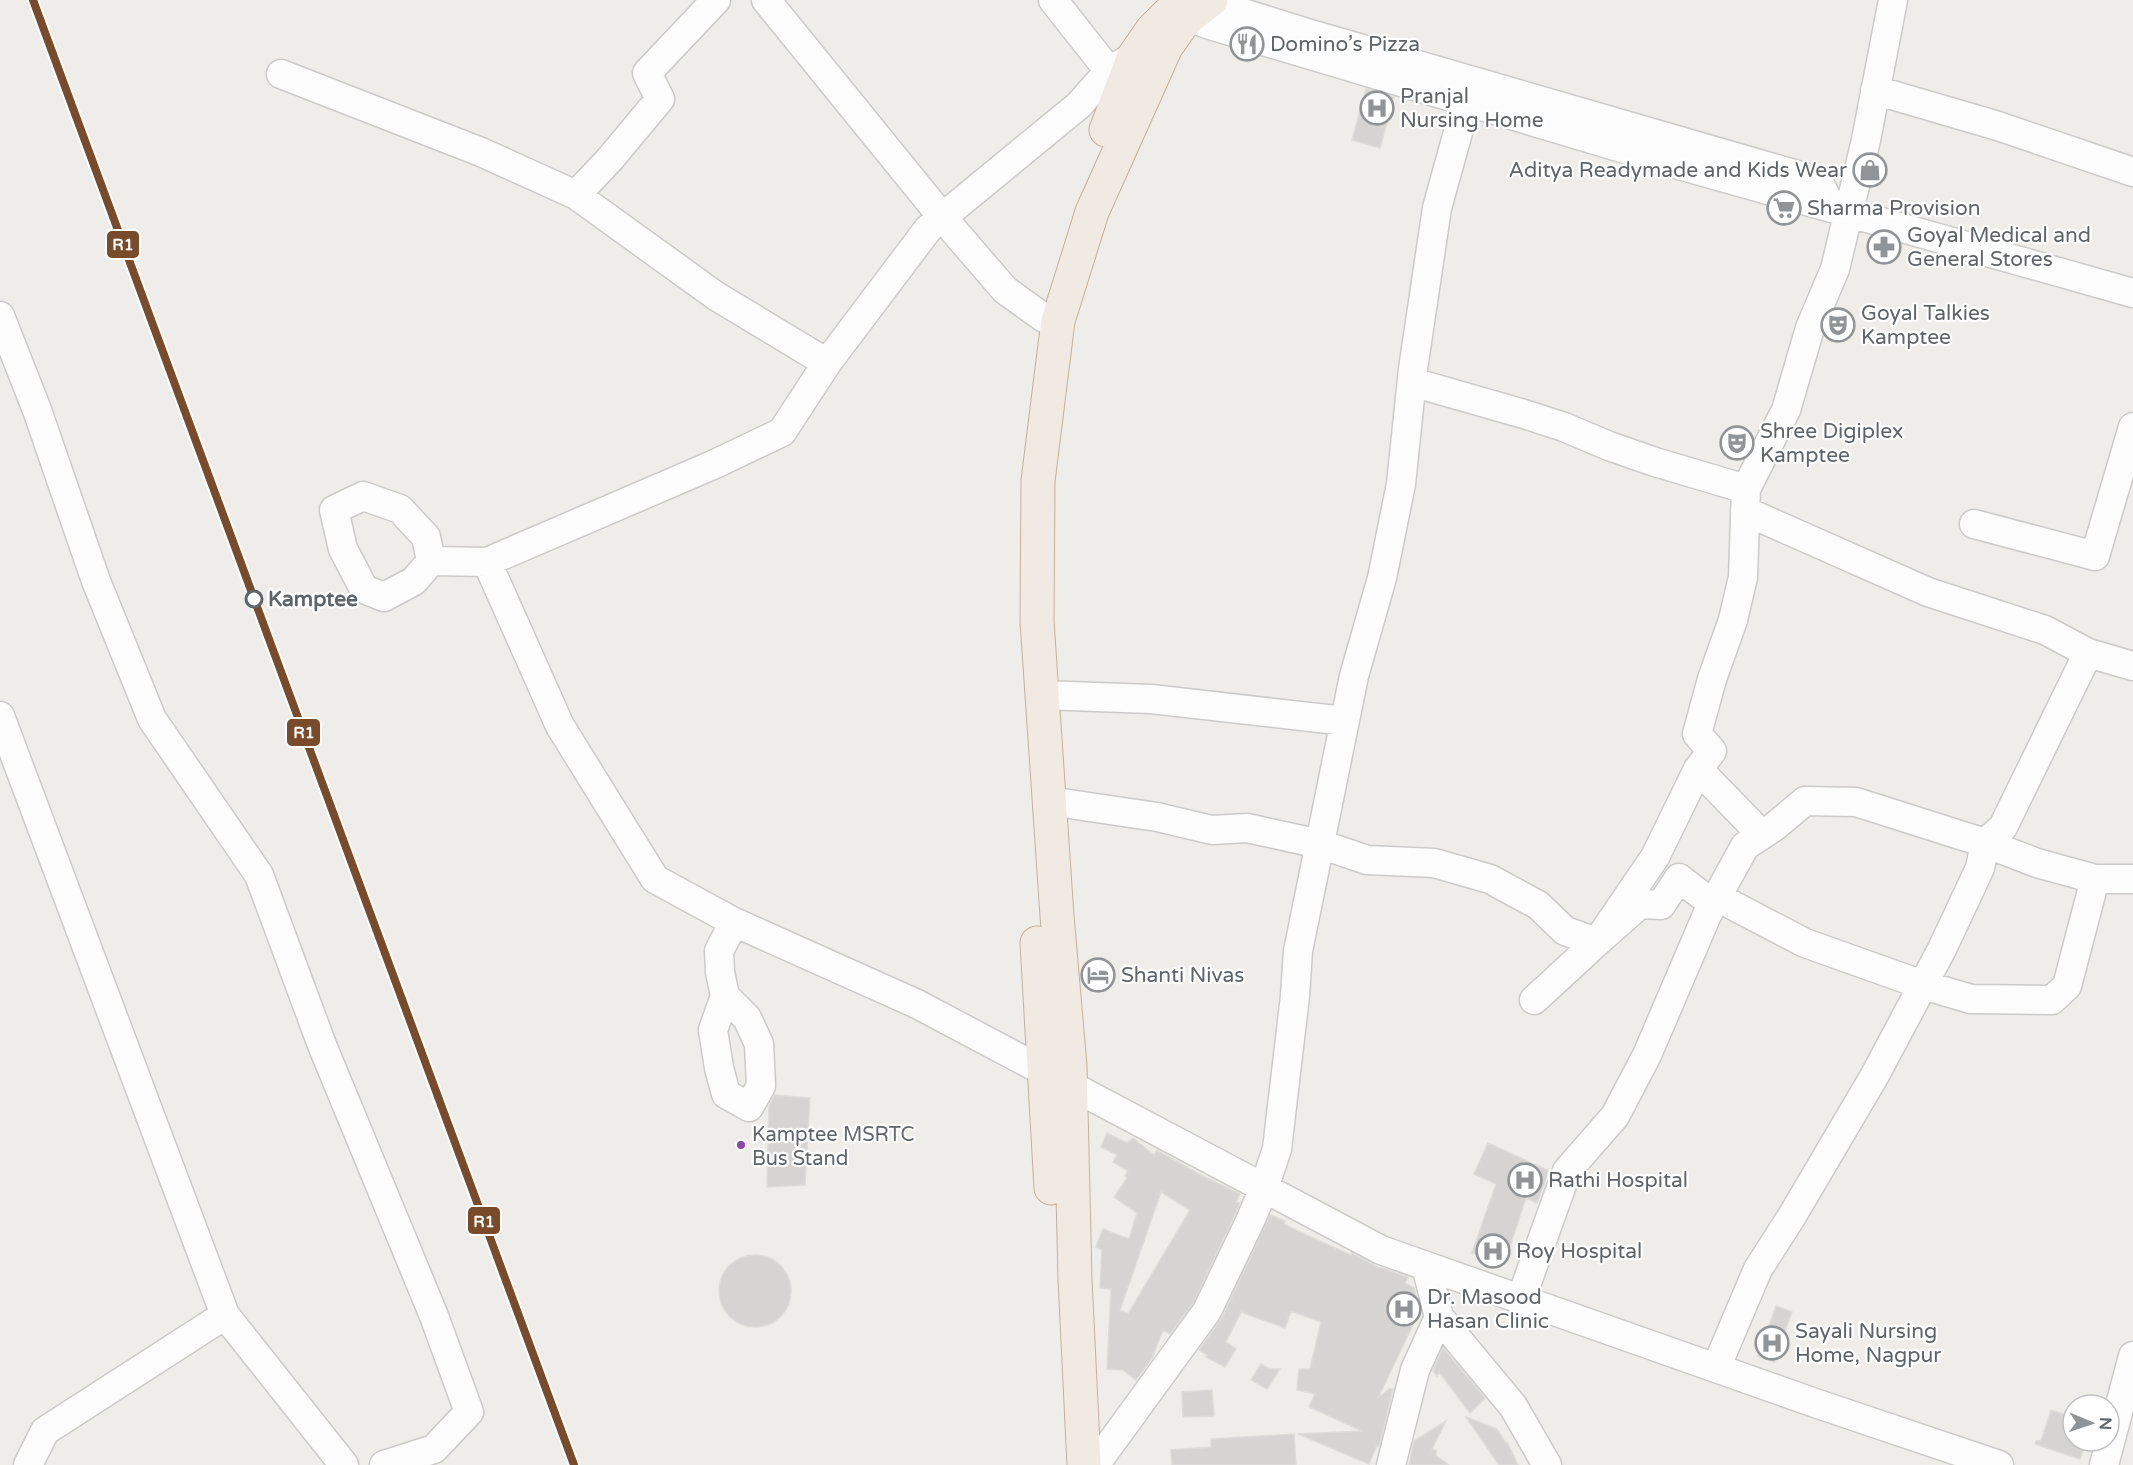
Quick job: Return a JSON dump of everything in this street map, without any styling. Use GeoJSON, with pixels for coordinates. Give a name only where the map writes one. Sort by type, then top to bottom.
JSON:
{"type":"FeatureCollection","features":[{"type":"Feature","properties":{"kind":"highway"},"geometry":{"type":"LineString","coordinates":[[1084,1465],[1075,1279],[1042,855],[1042,695],[1037,621],[1038,481],[1051,320],[1051,274],[1121,63],[1152,30],[1194,5]]}},
{"type":"Feature","properties":{"kind":"highway"},"geometry":{"type":"LineString","coordinates":[[1041,781],[1018,485],[1051,320],[1092,212],[1166,47],[1194,5]]}},
{"type":"Feature","properties":{"kind":"highway"},"geometry":{"type":"LineString","coordinates":[[1058,1079],[1065,1465]]}},
{"type":"Feature","properties":{"kind":"street"},"geometry":{"type":"LineString","coordinates":[[576,195],[610,159],[660,99],[647,73],[716,0]]}},
{"type":"Feature","properties":{"kind":"street"},"geometry":{"type":"LineString","coordinates":[[766,0],[943,218],[1005,290],[1051,320]]}},
{"type":"Feature","properties":{"kind":"street"},"geometry":{"type":"LineString","coordinates":[[1053,0],[1121,63]]}},
{"type":"Feature","properties":{"kind":"street"},"geometry":{"type":"LineString","coordinates":[[1597,942],[1655,857],[1698,769],[1712,751],[1697,734],[1712,680],[1733,620],[1743,577],[1746,500],[1786,410],[1810,328],[1835,269],[1840,211],[1866,140],[1893,0]]}},
{"type":"Feature","properties":{"kind":"street"},"geometry":{"type":"LineString","coordinates":[[1194,5],[1818,181],[1840,211]]}},
{"type":"Feature","properties":{"kind":"street"},"geometry":{"type":"LineString","coordinates":[[1194,5],[1210,25],[1672,163],[2133,293]]}},
{"type":"Feature","properties":{"kind":"street"},"geometry":{"type":"LineString","coordinates":[[431,561],[487,562],[705,468],[782,432],[827,363],[928,229],[1079,105],[1121,63],[1166,47]]}},
{"type":"Feature","properties":{"kind":"street"},"geometry":{"type":"LineString","coordinates":[[281,74],[480,152],[576,195],[716,297],[827,363]]}},
{"type":"Feature","properties":{"kind":"street"},"geometry":{"type":"LineString","coordinates":[[1875,90],[1998,126],[2133,172]]}},
{"type":"Feature","properties":{"kind":"street"},"geometry":{"type":"LineString","coordinates":[[1095,1465],[1207,1311],[1251,1219],[1277,1149],[1298,951],[1354,676],[1382,578],[1401,484],[1412,382],[1437,208],[1467,100]]}},
{"type":"Feature","properties":{"kind":"street"},"geometry":{"type":"LineString","coordinates":[[0,316],[36,410],[96,581],[152,719],[259,875],[322,1045],[434,1316],[469,1412],[434,1449],[384,1465]]}},
{"type":"Feature","properties":{"kind":"street"},"geometry":{"type":"LineString","coordinates":[[1412,382],[1524,414],[1654,462],[1746,500],[1928,592],[2045,630],[2088,653],[2133,666]]}},
{"type":"Feature","properties":{"kind":"street"},"geometry":{"type":"LineString","coordinates":[[1974,524],[2095,556],[2133,427]]}},
{"type":"Feature","properties":{"kind":"street"},"geometry":{"type":"LineString","coordinates":[[487,562],[560,726],[655,879],[734,922],[917,1004],[1381,1250],[1999,1465]]}},
{"type":"Feature","properties":{"kind":"street"},"geometry":{"type":"LineString","coordinates":[[1716,1368],[1758,1269],[1798,1207],[1875,1076],[1923,985],[1980,868],[1985,843],[2003,827],[2088,653]]}},
{"type":"Feature","properties":{"kind":"street"},"geometry":{"type":"LineString","coordinates":[[1042,695],[1151,699],[1345,721]]}},
{"type":"Feature","properties":{"kind":"street"},"geometry":{"type":"LineString","coordinates":[[0,716],[225,1315],[344,1465]]}},
{"type":"Feature","properties":{"kind":"street"},"geometry":{"type":"LineString","coordinates":[[1698,769],[1762,835]]}},
{"type":"Feature","properties":{"kind":"street"},"geometry":{"type":"LineString","coordinates":[[1041,781],[1157,817],[1212,830],[1247,828],[1320,844],[1367,860],[1434,863],[1490,879],[1538,905],[1565,931],[1597,942]]}},
{"type":"Feature","properties":{"kind":"street"},"geometry":{"type":"LineString","coordinates":[[1521,1299],[1568,1171],[1615,1116],[1647,1055],[1678,978],[1715,901],[1745,846],[1805,801],[1856,802],[1985,843],[2037,863],[2095,879],[2133,879]]}},
{"type":"Feature","properties":{"kind":"street"},"geometry":{"type":"LineString","coordinates":[[1534,1000],[1640,904],[1661,905],[1679,878],[1715,901],[1805,943],[1923,985],[1971,999],[2052,1000],[2067,986],[2095,879]]}},
{"type":"Feature","properties":{"kind":"street"},"geometry":{"type":"LineString","coordinates":[[725,996],[719,951],[734,922]]}},
{"type":"Feature","properties":{"kind":"street"},"geometry":{"type":"LineString","coordinates":[[1426,1266],[1439,1317],[1512,1406],[1547,1465]]}},
{"type":"Feature","properties":{"kind":"street"},"geometry":{"type":"LineString","coordinates":[[28,1465],[45,1431],[225,1315]]}},
{"type":"Feature","properties":{"kind":"street"},"geometry":{"type":"LineString","coordinates":[[1391,1465],[1415,1370],[1439,1317]]}},
{"type":"Feature","properties":{"kind":"street"},"geometry":{"type":"LineString","coordinates":[[2104,1465],[2133,1356]]}},
{"type":"Feature","properties":{"kind":"building"},"geometry":{"type":"Polygon","coordinates":[[[1366,89],[1394,97],[1380,148],[1352,140],[1366,89]]]}},
{"type":"Feature","properties":{"kind":"building","name":"Kamptee MSRTC Bus Stand"},"geometry":{"type":"Polygon","coordinates":[[[775,1095],[810,1098],[805,1185],[767,1187],[769,1106],[775,1095]]]}},
{"type":"Feature","properties":{"kind":"building"},"geometry":{"type":"Polygon","coordinates":[[[1107,1133],[1127,1143],[1133,1138],[1154,1155],[1157,1150],[1240,1194],[1236,1202],[1240,1203],[1193,1303],[1170,1334],[1163,1330],[1152,1358],[1136,1380],[1123,1370],[1107,1369],[1111,1289],[1100,1288],[1102,1250],[1096,1247],[1103,1229],[1129,1239],[1137,1213],[1114,1197],[1127,1178],[1125,1176],[1128,1171],[1113,1162],[1117,1155],[1101,1147],[1107,1133]],[[1161,1192],[1120,1310],[1128,1314],[1190,1210],[1161,1192]]]}},
{"type":"Feature","properties":{"kind":"building"},"geometry":{"type":"Polygon","coordinates":[[[1488,1143],[1549,1171],[1537,1203],[1526,1198],[1504,1264],[1472,1253],[1496,1184],[1474,1174],[1488,1143]]]}},
{"type":"Feature","properties":{"kind":"building"},"geometry":{"type":"Polygon","coordinates":[[[1270,1215],[1285,1221],[1284,1224],[1351,1255],[1352,1253],[1375,1266],[1408,1277],[1405,1283],[1414,1288],[1420,1310],[1378,1398],[1389,1389],[1393,1389],[1379,1446],[1377,1445],[1369,1464],[1298,1434],[1362,1431],[1309,1407],[1315,1394],[1297,1390],[1299,1369],[1310,1369],[1321,1322],[1291,1311],[1285,1328],[1241,1312],[1226,1342],[1236,1349],[1225,1367],[1206,1357],[1207,1355],[1199,1350],[1222,1318],[1270,1215]]]}},
{"type":"Feature","properties":{"kind":"building"},"geometry":{"type":"Polygon","coordinates":[[[762,1255],[781,1265],[789,1277],[791,1291],[789,1305],[781,1317],[769,1325],[748,1327],[729,1317],[721,1305],[719,1284],[729,1265],[741,1257],[762,1255]]]}},
{"type":"Feature","properties":{"kind":"building"},"geometry":{"type":"Polygon","coordinates":[[[1776,1306],[1792,1312],[1774,1362],[1758,1356],[1776,1306]]]}},
{"type":"Feature","properties":{"kind":"building"},"geometry":{"type":"Polygon","coordinates":[[[1443,1348],[1485,1398],[1470,1413],[1439,1372],[1437,1376],[1433,1371],[1443,1348]]]}},
{"type":"Feature","properties":{"kind":"building"},"geometry":{"type":"Polygon","coordinates":[[[1261,1364],[1269,1369],[1280,1369],[1267,1389],[1251,1380],[1261,1364]]]}},
{"type":"Feature","properties":{"kind":"building"},"geometry":{"type":"Polygon","coordinates":[[[1212,1390],[1214,1416],[1183,1417],[1182,1392],[1212,1390]]]}},
{"type":"Feature","properties":{"kind":"building"},"geometry":{"type":"Polygon","coordinates":[[[2051,1410],[2061,1413],[2061,1453],[2035,1444],[2036,1441],[2041,1441],[2051,1410]]]}},
{"type":"Feature","properties":{"kind":"building"},"geometry":{"type":"Polygon","coordinates":[[[1466,1417],[1497,1429],[1507,1442],[1518,1465],[1499,1465],[1466,1417]]]}},
{"type":"Feature","properties":{"kind":"building"},"geometry":{"type":"Polygon","coordinates":[[[1446,1421],[1432,1449],[1437,1451],[1435,1455],[1449,1465],[1409,1465],[1414,1441],[1446,1421]]]}},
{"type":"Feature","properties":{"kind":"building"},"geometry":{"type":"Polygon","coordinates":[[[1294,1434],[1296,1465],[1172,1465],[1171,1450],[1211,1447],[1211,1439],[1294,1434]]]}},
{"type":"Feature","properties":{"kind":"building"},"geometry":{"type":"Polygon","coordinates":[[[2062,1453],[2082,1453],[2080,1459],[2062,1453]]]}},
{"type":"Feature","properties":{"kind":"transit line","name":"R1"},"geometry":{"type":"LineString","coordinates":[[33,0],[574,1465]]}},
{"type":"Feature","properties":{"kind":"place","name":"Domino’s Pizza"},"geometry":{"type":"Point","coordinates":[1247,44]}},
{"type":"Feature","properties":{"kind":"place","name":"Pranjal Nursing Home"},"geometry":{"type":"Point","coordinates":[1377,108]}},
{"type":"Feature","properties":{"kind":"place","name":"Aditya Readymade and Kids Wear"},"geometry":{"type":"Point","coordinates":[1870,170]}},
{"type":"Feature","properties":{"kind":"place","name":"Sharma Provision"},"geometry":{"type":"Point","coordinates":[1784,208]}},
{"type":"Feature","properties":{"kind":"place","name":"Goyal Medical and General Stores"},"geometry":{"type":"Point","coordinates":[1884,247]}},
{"type":"Feature","properties":{"kind":"place","name":"Goyal Talkies Kamptee"},"geometry":{"type":"Point","coordinates":[1838,325]}},
{"type":"Feature","properties":{"kind":"place","name":"Shree Digiplex Kamptee"},"geometry":{"type":"Point","coordinates":[1737,443]}},
{"type":"Feature","properties":{"kind":"place","name":"Kamptee"},"geometry":{"type":"Point","coordinates":[254,599]}},
{"type":"Feature","properties":{"kind":"place","name":"Shanti Nivas"},"geometry":{"type":"Point","coordinates":[1098,975]}},
{"type":"Feature","properties":{"kind":"place","name":"Kamptee MSRTC Bus Stand"},"geometry":{"type":"Point","coordinates":[741,1145]}},
{"type":"Feature","properties":{"kind":"place","name":"Rathi Hospital"},"geometry":{"type":"Point","coordinates":[1525,1180]}},
{"type":"Feature","properties":{"kind":"place","name":"Roy Hospital"},"geometry":{"type":"Point","coordinates":[1493,1251]}},
{"type":"Feature","properties":{"kind":"place","name":"Dr. Masood Hasan Clinic"},"geometry":{"type":"Point","coordinates":[1404,1309]}},
{"type":"Feature","properties":{"kind":"place","name":"Sayali Nursing Home, Nagpur"},"geometry":{"type":"Point","coordinates":[1772,1343]}}]}
